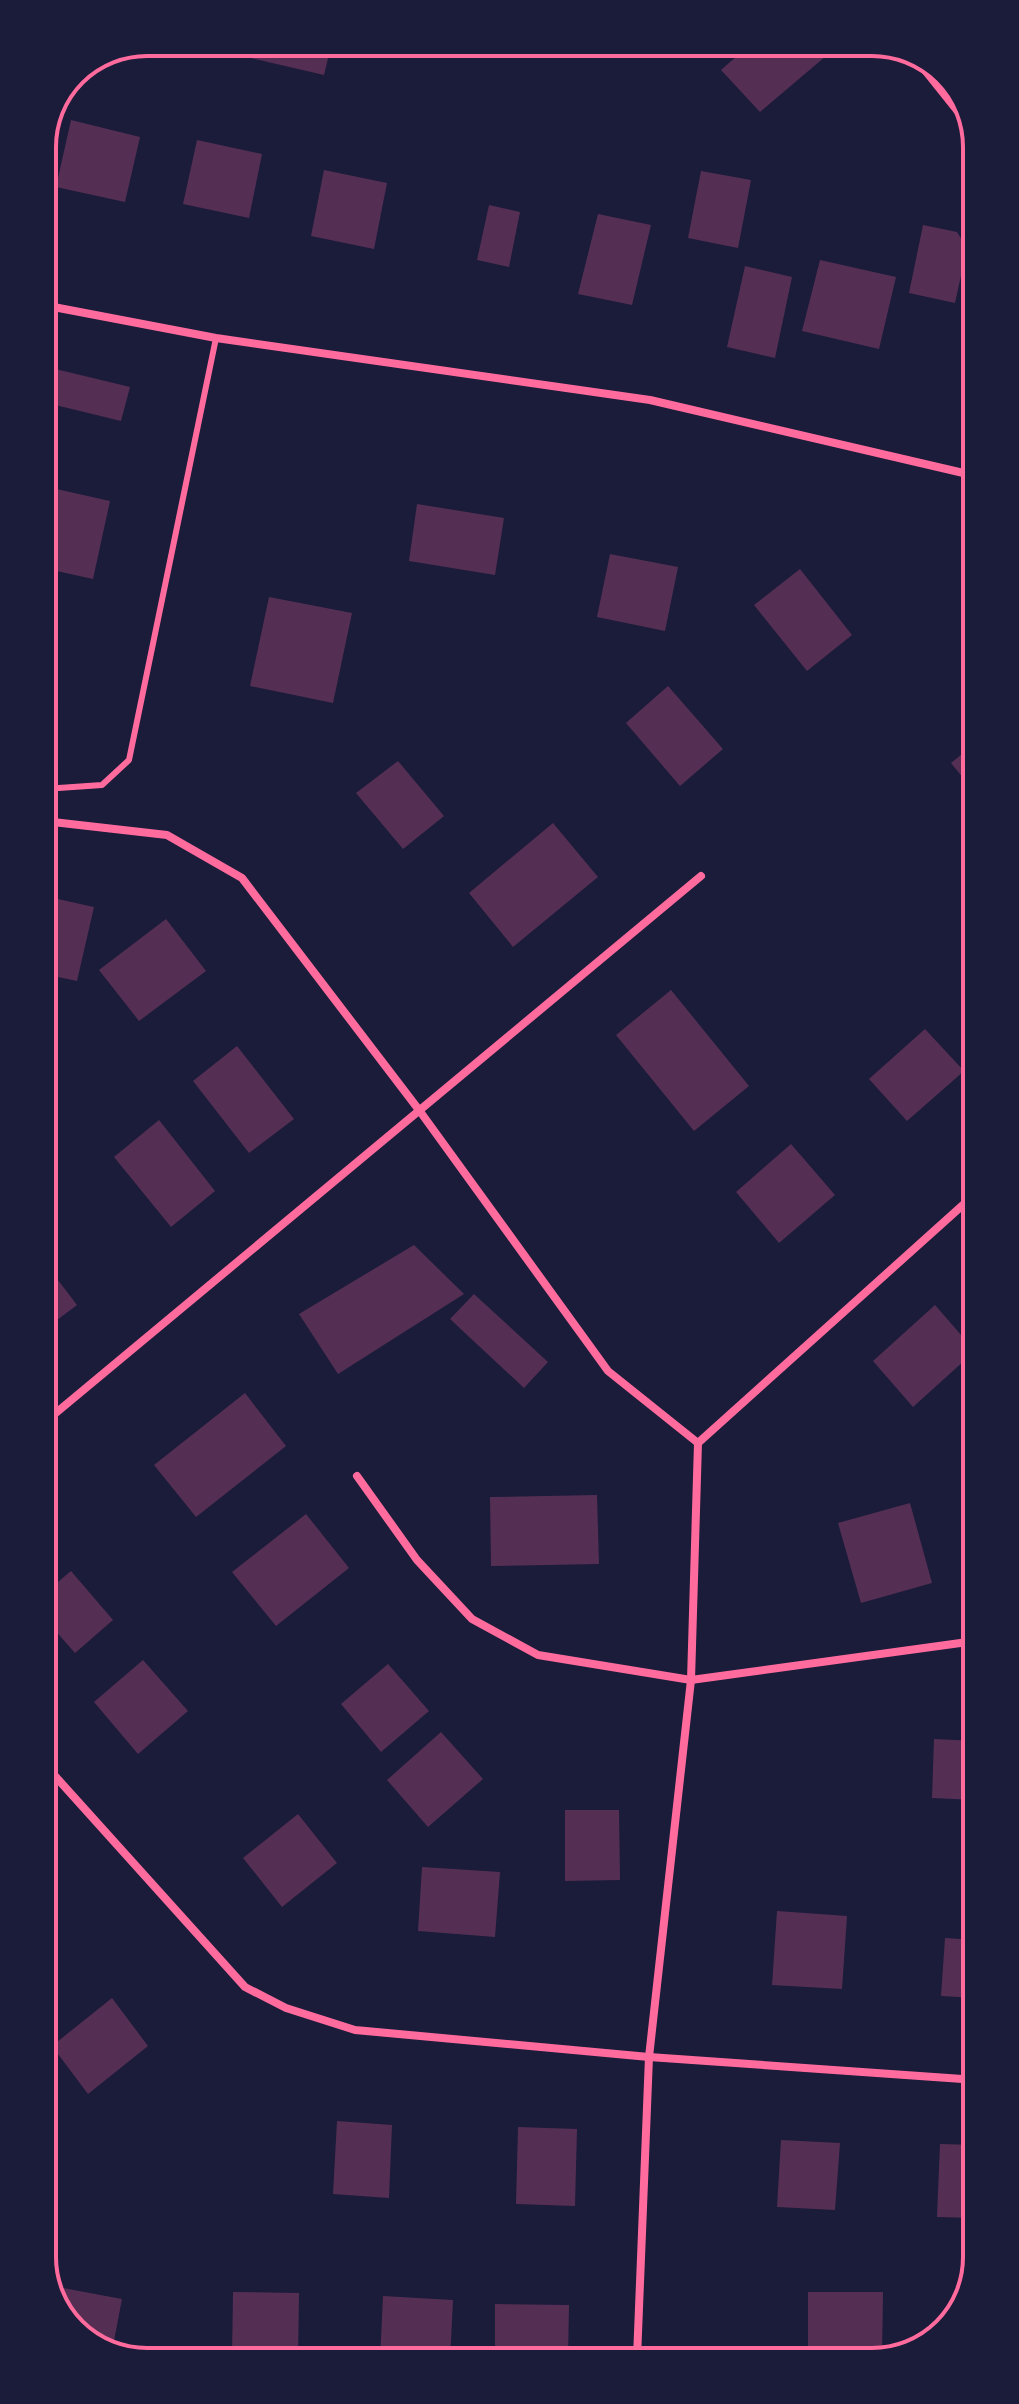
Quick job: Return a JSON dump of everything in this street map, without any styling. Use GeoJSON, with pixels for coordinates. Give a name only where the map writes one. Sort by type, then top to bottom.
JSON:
{"type":"FeatureCollection","features":[{"type":"Feature","properties":{"kind":"street"},"geometry":{"type":"LineString","coordinates":[[932,79],[953,105]]}},
{"type":"Feature","properties":{"kind":"street"},"geometry":{"type":"LineString","coordinates":[[56,307],[216,338],[650,400],[963,473]]}},
{"type":"Feature","properties":{"kind":"street"},"geometry":{"type":"LineString","coordinates":[[56,822],[167,835],[242,878],[419,1110],[608,1371],[698,1443]]}},
{"type":"Feature","properties":{"kind":"street"},"geometry":{"type":"LineString","coordinates":[[56,1413],[701,876]]}},
{"type":"Feature","properties":{"kind":"street"},"geometry":{"type":"LineString","coordinates":[[637,2348],[649,2057],[691,1680],[698,1443],[963,1205]]}},
{"type":"Feature","properties":{"kind":"street"},"geometry":{"type":"LineString","coordinates":[[357,1476],[417,1560],[472,1619],[538,1655],[691,1680],[963,1643]]}},
{"type":"Feature","properties":{"kind":"street"},"geometry":{"type":"LineString","coordinates":[[56,1777],[245,1987],[286,2008],[355,2030],[649,2057],[963,2079]]}},
{"type":"Feature","properties":{"kind":"lane"},"geometry":{"type":"LineString","coordinates":[[56,788],[102,785],[129,760],[216,338]]}},
{"type":"Feature","properties":{"kind":"building"},"geometry":{"type":"Polygon","coordinates":[[[252,56],[329,56],[324,75],[252,56]]]}},
{"type":"Feature","properties":{"kind":"building"},"geometry":{"type":"Polygon","coordinates":[[[737,56],[826,56],[760,112],[721,70],[737,56]]]}},
{"type":"Feature","properties":{"kind":"building"},"geometry":{"type":"Polygon","coordinates":[[[71,120],[140,137],[125,202],[56,187],[71,120]]]}},
{"type":"Feature","properties":{"kind":"building"},"geometry":{"type":"Polygon","coordinates":[[[197,140],[262,154],[249,218],[183,204],[197,140]]]}},
{"type":"Feature","properties":{"kind":"building"},"geometry":{"type":"Polygon","coordinates":[[[324,170],[387,183],[374,249],[311,236],[324,170]]]}},
{"type":"Feature","properties":{"kind":"building"},"geometry":{"type":"Polygon","coordinates":[[[701,171],[751,180],[738,248],[688,238],[701,171]]]}},
{"type":"Feature","properties":{"kind":"building"},"geometry":{"type":"Polygon","coordinates":[[[489,205],[520,212],[509,267],[477,260],[489,205]]]}},
{"type":"Feature","properties":{"kind":"building"},"geometry":{"type":"Polygon","coordinates":[[[598,214],[651,225],[632,305],[578,294],[598,214]]]}},
{"type":"Feature","properties":{"kind":"building"},"geometry":{"type":"Polygon","coordinates":[[[923,225],[957,232],[963,242],[963,266],[955,303],[909,293],[923,225]]]}},
{"type":"Feature","properties":{"kind":"building"},"geometry":{"type":"Polygon","coordinates":[[[820,260],[896,277],[879,349],[802,331],[820,260]]]}},
{"type":"Feature","properties":{"kind":"building"},"geometry":{"type":"Polygon","coordinates":[[[745,266],[792,277],[775,358],[727,347],[745,266]]]}},
{"type":"Feature","properties":{"kind":"building"},"geometry":{"type":"Polygon","coordinates":[[[56,369],[130,387],[121,421],[56,405],[56,369]]]}},
{"type":"Feature","properties":{"kind":"building"},"geometry":{"type":"Polygon","coordinates":[[[56,489],[110,501],[93,579],[56,571],[56,489]]]}},
{"type":"Feature","properties":{"kind":"building"},"geometry":{"type":"Polygon","coordinates":[[[417,504],[504,518],[495,575],[409,561],[417,504]]]}},
{"type":"Feature","properties":{"kind":"building"},"geometry":{"type":"Polygon","coordinates":[[[610,554],[678,567],[665,631],[597,617],[610,554]]]}},
{"type":"Feature","properties":{"kind":"building"},"geometry":{"type":"Polygon","coordinates":[[[800,569],[852,635],[807,671],[754,605],[800,569]]]}},
{"type":"Feature","properties":{"kind":"building"},"geometry":{"type":"Polygon","coordinates":[[[269,597],[352,613],[333,703],[250,686],[269,597]]]}},
{"type":"Feature","properties":{"kind":"building"},"geometry":{"type":"Polygon","coordinates":[[[668,686],[723,749],[680,786],[626,723],[668,686]]]}},
{"type":"Feature","properties":{"kind":"building"},"geometry":{"type":"Polygon","coordinates":[[[963,753],[963,778],[951,763],[963,753]]]}},
{"type":"Feature","properties":{"kind":"building"},"geometry":{"type":"Polygon","coordinates":[[[398,761],[444,816],[403,849],[356,793],[398,761]]]}},
{"type":"Feature","properties":{"kind":"building"},"geometry":{"type":"Polygon","coordinates":[[[553,823],[598,877],[513,947],[469,893],[553,823]]]}},
{"type":"Feature","properties":{"kind":"building"},"geometry":{"type":"Polygon","coordinates":[[[56,899],[94,907],[77,981],[56,977],[56,899]]]}},
{"type":"Feature","properties":{"kind":"building"},"geometry":{"type":"Polygon","coordinates":[[[166,919],[206,971],[139,1021],[99,970],[166,919]]]}},
{"type":"Feature","properties":{"kind":"building"},"geometry":{"type":"Polygon","coordinates":[[[671,990],[749,1086],[694,1131],[616,1035],[671,990]]]}},
{"type":"Feature","properties":{"kind":"building"},"geometry":{"type":"Polygon","coordinates":[[[925,1029],[963,1070],[907,1121],[869,1079],[925,1029]]]}},
{"type":"Feature","properties":{"kind":"building"},"geometry":{"type":"Polygon","coordinates":[[[237,1046],[294,1119],[249,1153],[193,1081],[237,1046]]]}},
{"type":"Feature","properties":{"kind":"building"},"geometry":{"type":"Polygon","coordinates":[[[159,1120],[215,1191],[171,1227],[114,1157],[159,1120]]]}},
{"type":"Feature","properties":{"kind":"building"},"geometry":{"type":"Polygon","coordinates":[[[791,1144],[835,1195],[779,1243],[736,1192],[791,1144]]]}},
{"type":"Feature","properties":{"kind":"building"},"geometry":{"type":"Polygon","coordinates":[[[414,1245],[464,1294],[338,1374],[299,1314],[414,1245]]]}},
{"type":"Feature","properties":{"kind":"building"},"geometry":{"type":"Polygon","coordinates":[[[56,1277],[77,1305],[56,1321],[56,1277]]]}},
{"type":"Feature","properties":{"kind":"building"},"geometry":{"type":"Polygon","coordinates":[[[474,1294],[548,1362],[524,1388],[450,1319],[474,1294]]]}},
{"type":"Feature","properties":{"kind":"building"},"geometry":{"type":"Polygon","coordinates":[[[935,1305],[963,1337],[963,1362],[913,1407],[873,1361],[935,1305]]]}},
{"type":"Feature","properties":{"kind":"building"},"geometry":{"type":"Polygon","coordinates":[[[245,1393],[286,1446],[196,1517],[154,1465],[245,1393]]]}},
{"type":"Feature","properties":{"kind":"building"},"geometry":{"type":"Polygon","coordinates":[[[597,1495],[599,1564],[491,1566],[490,1497],[597,1495]]]}},
{"type":"Feature","properties":{"kind":"building"},"geometry":{"type":"Polygon","coordinates":[[[910,1503],[932,1583],[861,1603],[838,1523],[910,1503]]]}},
{"type":"Feature","properties":{"kind":"building"},"geometry":{"type":"Polygon","coordinates":[[[306,1514],[349,1568],[276,1626],[232,1572],[306,1514]]]}},
{"type":"Feature","properties":{"kind":"building"},"geometry":{"type":"Polygon","coordinates":[[[71,1571],[113,1620],[75,1653],[56,1631],[56,1584],[71,1571]]]}},
{"type":"Feature","properties":{"kind":"building"},"geometry":{"type":"Polygon","coordinates":[[[143,1660],[188,1711],[138,1754],[94,1702],[143,1660]]]}},
{"type":"Feature","properties":{"kind":"building"},"geometry":{"type":"Polygon","coordinates":[[[388,1664],[429,1711],[381,1752],[341,1704],[388,1664]]]}},
{"type":"Feature","properties":{"kind":"building"},"geometry":{"type":"Polygon","coordinates":[[[441,1732],[483,1779],[428,1827],[387,1780],[441,1732]]]}},
{"type":"Feature","properties":{"kind":"building"},"geometry":{"type":"Polygon","coordinates":[[[934,1739],[963,1740],[963,1799],[932,1798],[934,1739]]]}},
{"type":"Feature","properties":{"kind":"building"},"geometry":{"type":"Polygon","coordinates":[[[565,1810],[619,1810],[620,1880],[565,1881],[565,1810]]]}},
{"type":"Feature","properties":{"kind":"building"},"geometry":{"type":"Polygon","coordinates":[[[298,1814],[337,1863],[282,1907],[243,1858],[298,1814]]]}},
{"type":"Feature","properties":{"kind":"building"},"geometry":{"type":"Polygon","coordinates":[[[422,1867],[500,1872],[495,1937],[418,1931],[422,1867]]]}},
{"type":"Feature","properties":{"kind":"building"},"geometry":{"type":"Polygon","coordinates":[[[777,1911],[847,1916],[842,1989],[772,1985],[777,1911]]]}},
{"type":"Feature","properties":{"kind":"building"},"geometry":{"type":"Polygon","coordinates":[[[945,1938],[963,1939],[963,1997],[941,1996],[945,1938]]]}},
{"type":"Feature","properties":{"kind":"building"},"geometry":{"type":"Polygon","coordinates":[[[112,1998],[148,2046],[88,2094],[56,2051],[56,2043],[112,1998]]]}},
{"type":"Feature","properties":{"kind":"building"},"geometry":{"type":"Polygon","coordinates":[[[337,2121],[392,2125],[389,2198],[333,2194],[337,2121]]]}},
{"type":"Feature","properties":{"kind":"building"},"geometry":{"type":"Polygon","coordinates":[[[518,2127],[577,2129],[575,2206],[516,2204],[518,2127]]]}},
{"type":"Feature","properties":{"kind":"building"},"geometry":{"type":"Polygon","coordinates":[[[781,2140],[840,2143],[835,2210],[777,2207],[781,2140]]]}},
{"type":"Feature","properties":{"kind":"building"},"geometry":{"type":"Polygon","coordinates":[[[940,2144],[963,2145],[963,2218],[937,2217],[940,2144]]]}},
{"type":"Feature","properties":{"kind":"building"},"geometry":{"type":"Polygon","coordinates":[[[62,2288],[122,2299],[114,2341],[101,2336],[79,2317],[62,2288]]]}},
{"type":"Feature","properties":{"kind":"building"},"geometry":{"type":"Polygon","coordinates":[[[233,2292],[299,2293],[298,2348],[232,2348],[233,2292]]]}},
{"type":"Feature","properties":{"kind":"building"},"geometry":{"type":"Polygon","coordinates":[[[808,2292],[883,2292],[882,2347],[808,2348],[808,2292]]]}},
{"type":"Feature","properties":{"kind":"building"},"geometry":{"type":"Polygon","coordinates":[[[383,2296],[453,2300],[451,2348],[381,2348],[383,2296]]]}},
{"type":"Feature","properties":{"kind":"building"},"geometry":{"type":"Polygon","coordinates":[[[495,2304],[569,2305],[568,2348],[495,2348],[495,2304]]]}}]}
